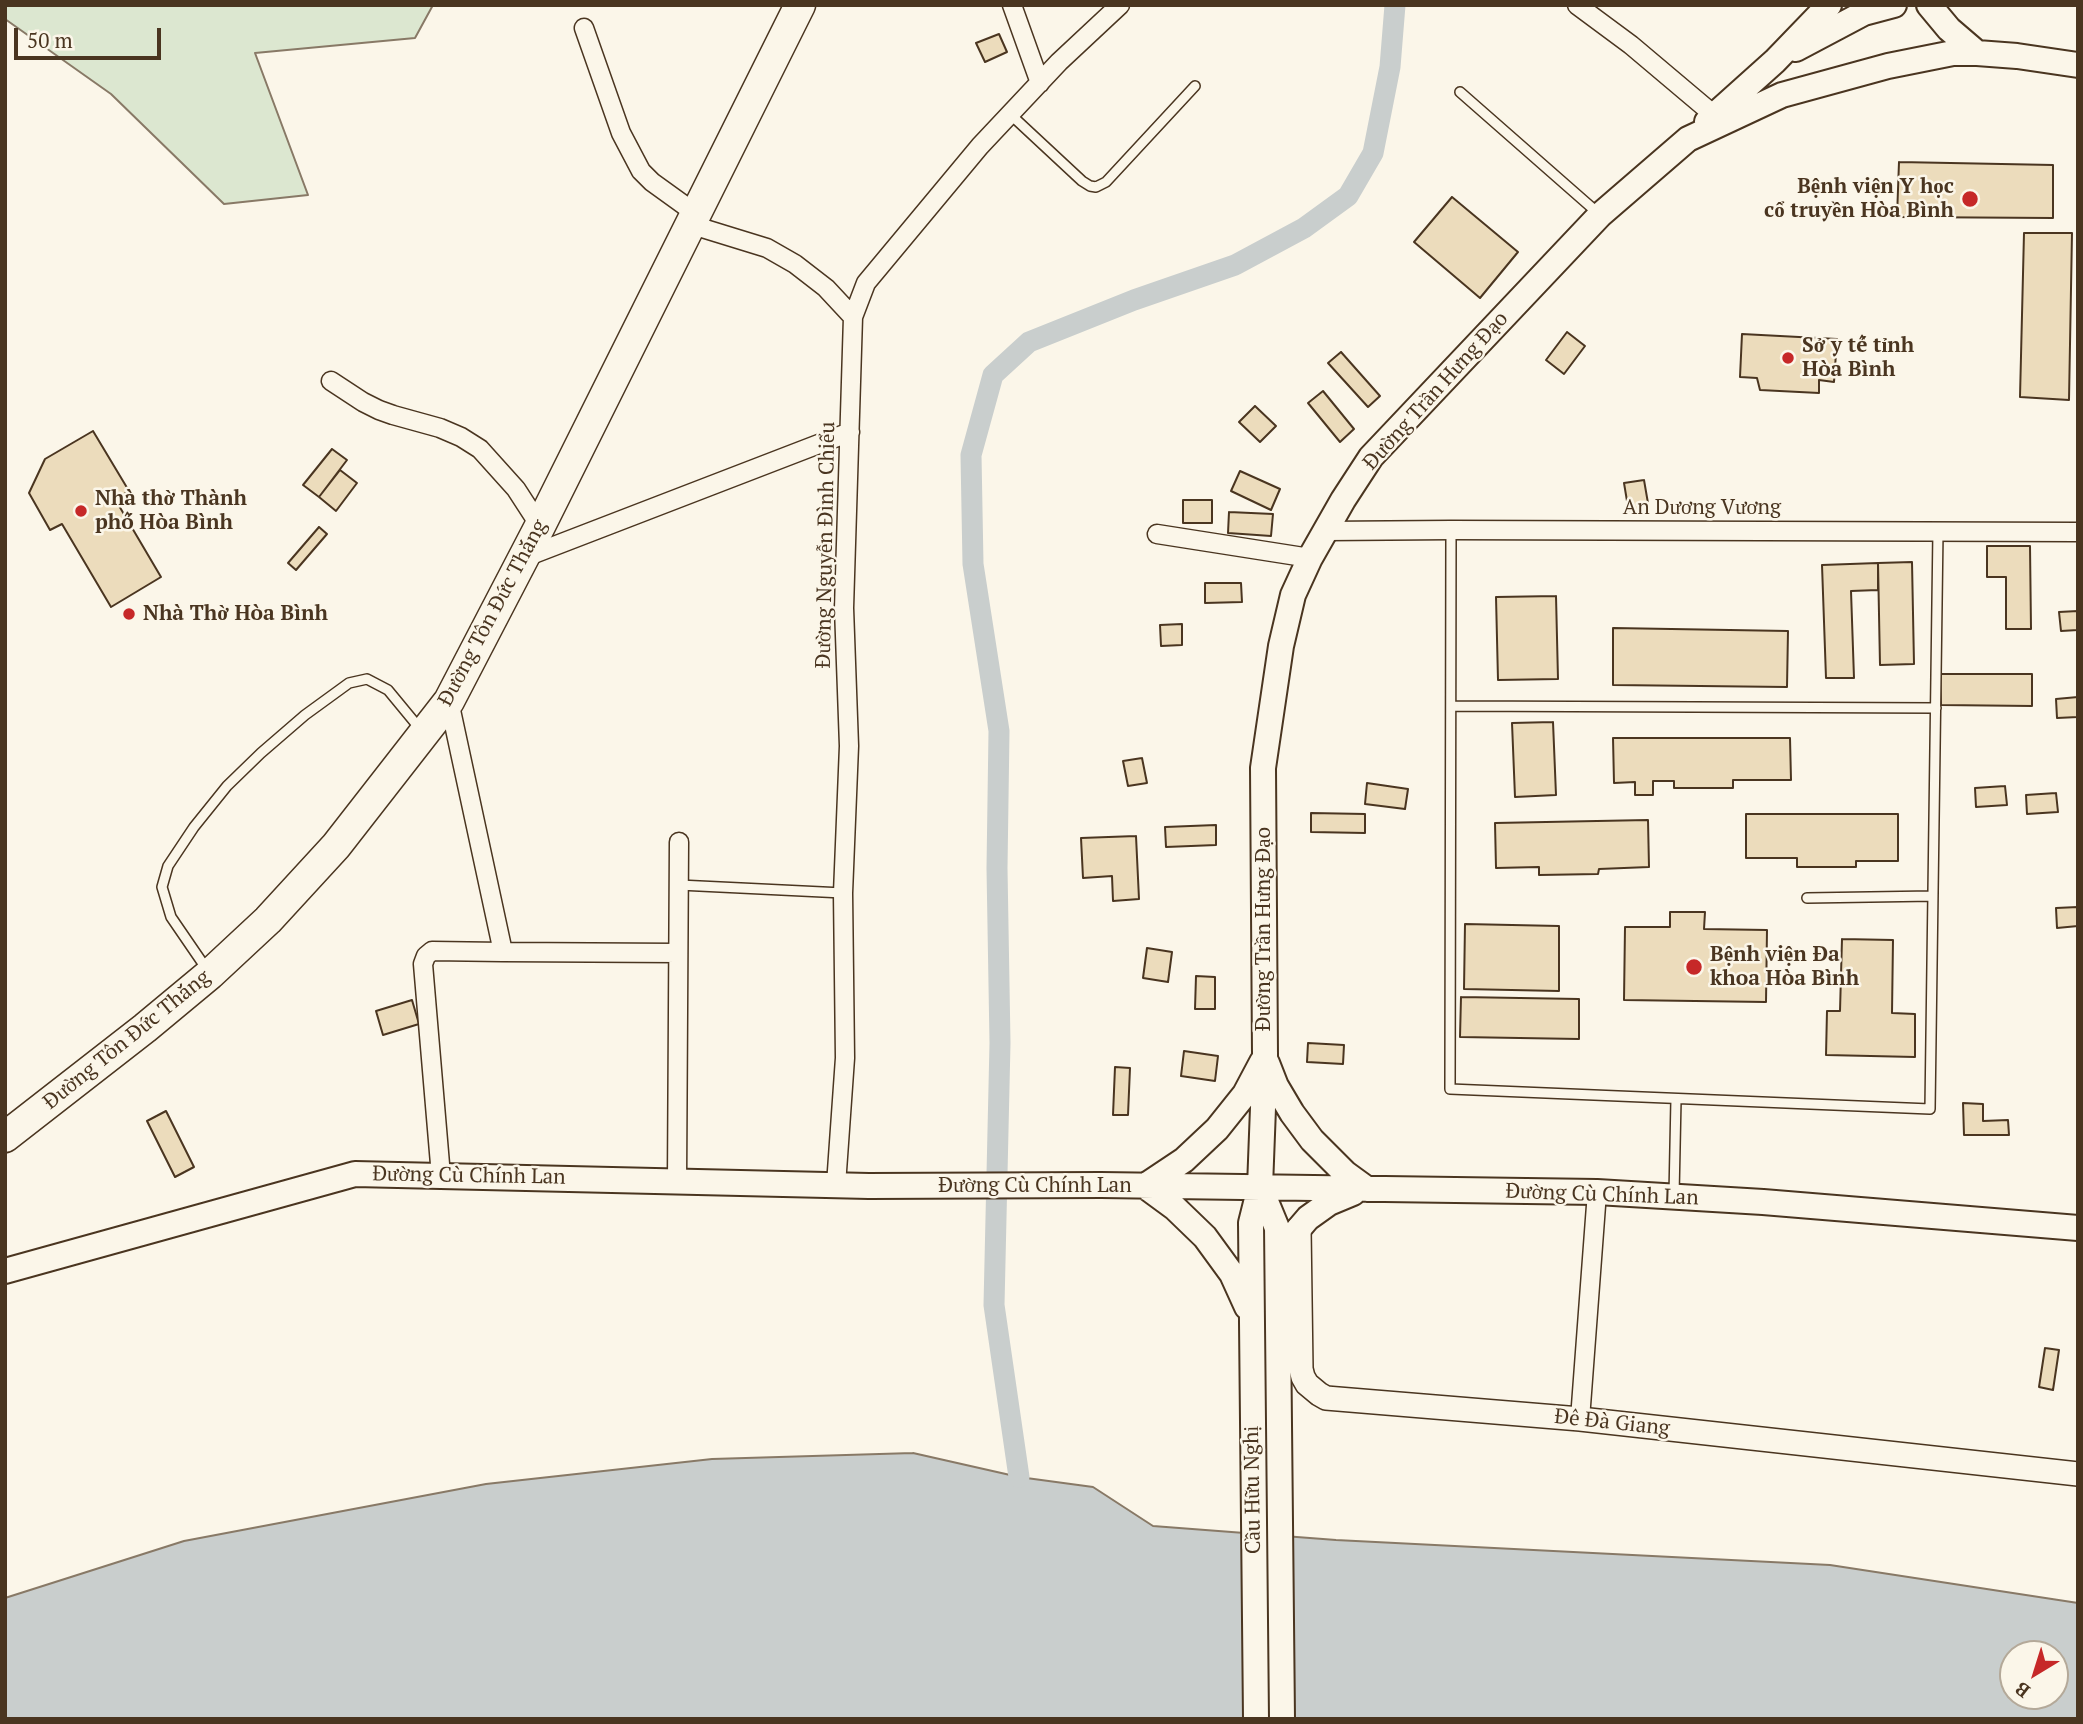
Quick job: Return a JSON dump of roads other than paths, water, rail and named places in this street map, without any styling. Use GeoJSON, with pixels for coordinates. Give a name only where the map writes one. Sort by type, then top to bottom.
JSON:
{"type":"FeatureCollection","features":[{"type":"Feature","properties":{"kind":"highway","name":"Đường Tôn Đức Thắng"},"geometry":{"type":"LineString","coordinates":[[5,1137],[145,1028],[210,974],[268,920],[336,846],[449,701],[540,526],[800,5]]}},
{"type":"Feature","properties":{"kind":"main road"},"geometry":{"type":"LineString","coordinates":[[1688,139],[1775,61],[1829,5]]}},
{"type":"Feature","properties":{"kind":"main road"},"geometry":{"type":"LineString","coordinates":[[1775,61],[1864,13],[1894,5]]}},
{"type":"Feature","properties":{"kind":"main road"},"geometry":{"type":"LineString","coordinates":[[1929,5],[1949,29],[1977,53]]}},
{"type":"Feature","properties":{"kind":"main road","name":"Đường Trần Hưng Đạo"},"geometry":{"type":"LineString","coordinates":[[1260,1187],[1265,1055],[1263,768],[1281,646],[1293,595],[1310,558],[1371,457],[1600,215],[1688,139],[1782,95],[1888,66],[1954,53],[2017,56],[2078,65]]}},
{"type":"Feature","properties":{"kind":"main road"},"geometry":{"type":"LineString","coordinates":[[1252,1322],[1242,1292],[1220,1255],[1190,1221],[1145,1186],[1185,1160],[1217,1129],[1245,1094],[1265,1055]]}},
{"type":"Feature","properties":{"kind":"main road"},"geometry":{"type":"LineString","coordinates":[[1265,1055],[1276,1086],[1301,1126],[1333,1163],[1367,1189]]}},
{"type":"Feature","properties":{"kind":"main road","name":"Đường Cù Chính Lan"},"geometry":{"type":"LineString","coordinates":[[5,1271],[355,1174],[869,1186],[1101,1185],[1597,1192],[2078,1228]]}},
{"type":"Feature","properties":{"kind":"main road","name":"Cầu Hữu Nghị"},"geometry":{"type":"LineString","coordinates":[[1256,1719],[1251,1223],[1260,1187]]}},
{"type":"Feature","properties":{"kind":"main road","name":"Cầu Hữu Nghị"},"geometry":{"type":"LineString","coordinates":[[1260,1187],[1277,1228],[1282,1719]]}},
{"type":"Feature","properties":{"kind":"main road"},"geometry":{"type":"LineString","coordinates":[[1278,1264],[1298,1228],[1319,1209],[1340,1197],[1367,1189]]}},
{"type":"Feature","properties":{"kind":"street"},"geometry":{"type":"LineString","coordinates":[[1012,5],[1040,83]]}},
{"type":"Feature","properties":{"kind":"street","name":"Đường Nguyễn Đình Chiểu"},"geometry":{"type":"LineString","coordinates":[[836,1185],[845,1058],[843,893],[849,746],[844,608],[853,317],[866,284],[980,146],[1120,5]]}},
{"type":"Feature","properties":{"kind":"street"},"geometry":{"type":"LineString","coordinates":[[1577,5],[1631,45],[1714,116]]}},
{"type":"Feature","properties":{"kind":"street"},"geometry":{"type":"LineString","coordinates":[[584,28],[621,133],[641,171],[692,218],[786,258],[826,288],[853,317]]}},
{"type":"Feature","properties":{"kind":"street"},"geometry":{"type":"LineString","coordinates":[[331,380],[379,410],[440,428],[480,449],[516,489],[540,526]]}},
{"type":"Feature","properties":{"kind":"street"},"geometry":{"type":"LineString","coordinates":[[523,558],[849,432]]}},
{"type":"Feature","properties":{"kind":"street","name":"An Dương Vương"},"geometry":{"type":"LineString","coordinates":[[1326,531],[2078,532]]}},
{"type":"Feature","properties":{"kind":"street"},"geometry":{"type":"LineString","coordinates":[[1157,534],[1310,558]]}},
{"type":"Feature","properties":{"kind":"street"},"geometry":{"type":"LineString","coordinates":[[449,701],[503,952]]}},
{"type":"Feature","properties":{"kind":"street"},"geometry":{"type":"LineString","coordinates":[[677,1181],[679,842]]}},
{"type":"Feature","properties":{"kind":"street"},"geometry":{"type":"LineString","coordinates":[[441,1176],[423,964],[426,956],[432,951],[678,953]]}},
{"type":"Feature","properties":{"kind":"street"},"geometry":{"type":"LineString","coordinates":[[1580,1419],[1597,1192]]}},
{"type":"Feature","properties":{"kind":"street","name":"Đê Đà Giang"},"geometry":{"type":"LineString","coordinates":[[1298,1228],[1301,1368],[1303,1377],[1319,1394],[1335,1400],[1580,1419],[2078,1474]]}},
{"type":"Feature","properties":{"kind":"lane"},"geometry":{"type":"LineString","coordinates":[[1010,114],[1082,181],[1096,187],[1106,182],[1195,86]]}},
{"type":"Feature","properties":{"kind":"lane"},"geometry":{"type":"LineString","coordinates":[[1460,92],[1600,215]]}},
{"type":"Feature","properties":{"kind":"lane"},"geometry":{"type":"LineString","coordinates":[[1451,530],[1450,1089],[1930,1109],[1938,531]]}},
{"type":"Feature","properties":{"kind":"lane"},"geometry":{"type":"LineString","coordinates":[[210,974],[171,917],[162,887],[168,866],[194,827],[227,786],[305,715],[349,683],[368,680],[388,690],[425,734]]}},
{"type":"Feature","properties":{"kind":"lane"},"geometry":{"type":"LineString","coordinates":[[1451,706],[1936,708]]}},
{"type":"Feature","properties":{"kind":"lane"},"geometry":{"type":"LineString","coordinates":[[679,885],[843,893]]}},
{"type":"Feature","properties":{"kind":"lane"},"geometry":{"type":"LineString","coordinates":[[1807,898],[1933,896]]}},
{"type":"Feature","properties":{"kind":"lane"},"geometry":{"type":"LineString","coordinates":[[1674,1197],[1676,1099]]}},
{"type":"Feature","properties":{"kind":"waterway"},"geometry":{"type":"LineString","coordinates":[[1019,1477],[994,1305],[1000,1043],[997,868],[999,731],[973,564],[971,455],[993,375],[1029,342],[1134,300],[1235,265],[1304,228],[1348,196],[1373,153],[1390,67],[1395,5]]}},
{"type":"Feature","properties":{"kind":"place","name":"Bệnh viện Y học cổ truyền Hòa Bình"},"geometry":{"type":"Point","coordinates":[1970,199]}},
{"type":"Feature","properties":{"kind":"place","name":"Sở y tế tỉnh Hòa Bình"},"geometry":{"type":"Point","coordinates":[1788,358]}},
{"type":"Feature","properties":{"kind":"place","name":"Nhà thờ Thành phố Hòa Bình"},"geometry":{"type":"Point","coordinates":[81,511]}},
{"type":"Feature","properties":{"kind":"place","name":"Nhà Thờ Hòa Bình"},"geometry":{"type":"Point","coordinates":[129,614]}},
{"type":"Feature","properties":{"kind":"place","name":"Bệnh viện Đa khoa Hòa Bình"},"geometry":{"type":"Point","coordinates":[1694,967]}}]}
